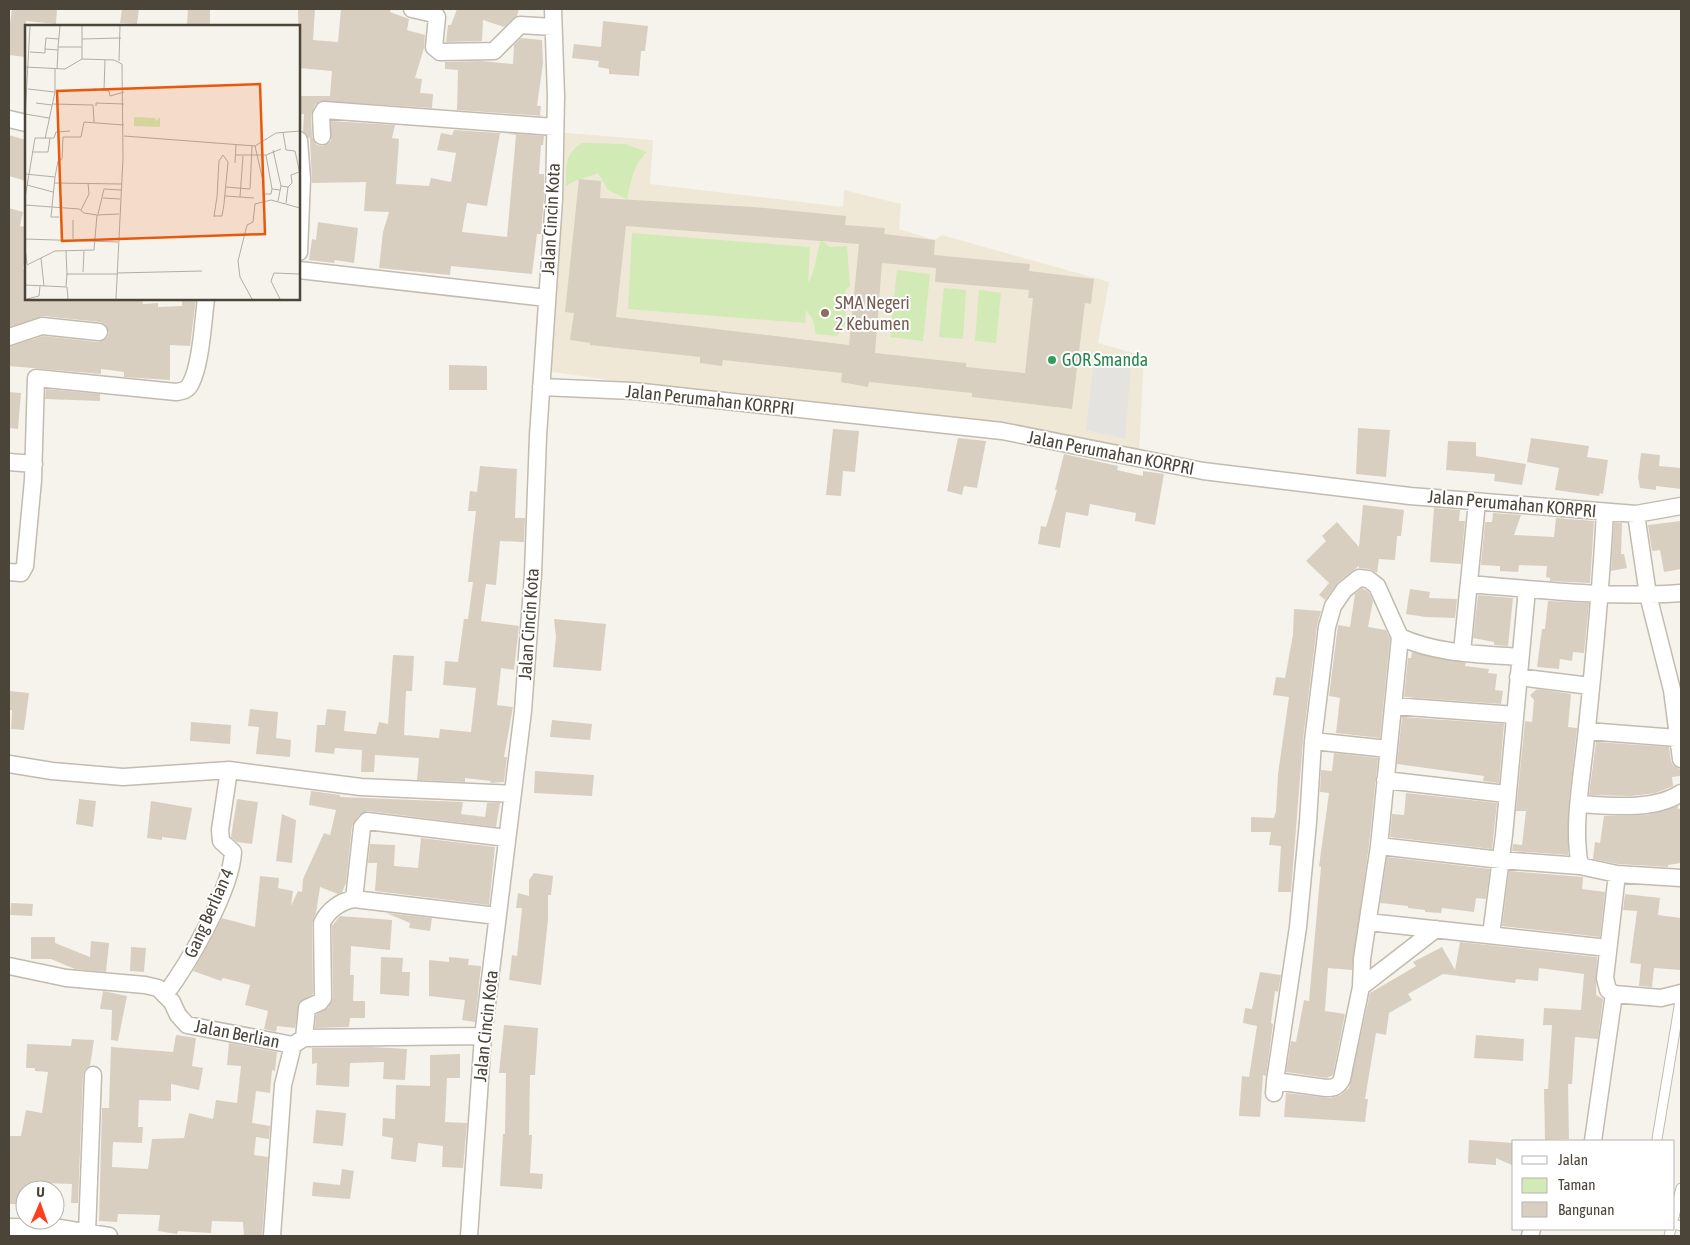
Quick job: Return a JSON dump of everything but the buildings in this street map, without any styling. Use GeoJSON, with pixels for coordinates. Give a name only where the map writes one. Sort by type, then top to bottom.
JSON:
{"type":"FeatureCollection","features":[{"type":"Feature","properties":{"kind":"street"},"geometry":{"type":"LineString","coordinates":[[412,9],[434,14],[437,17],[434,47],[440,52],[494,51],[520,26],[553,27]]}},
{"type":"Feature","properties":{"kind":"street","name":"Jalan Cincin Kota"},"geometry":{"type":"LineString","coordinates":[[469,1236],[484,1036],[523,711],[533,574],[540,387],[553,207],[553,9]]}},
{"type":"Feature","properties":{"kind":"street"},"geometry":{"type":"LineString","coordinates":[[322,136],[321,115],[324,110],[554,127]]}},
{"type":"Feature","properties":{"kind":"street"},"geometry":{"type":"LineString","coordinates":[[9,119],[25,123]]}},
{"type":"Feature","properties":{"kind":"street"},"geometry":{"type":"LineString","coordinates":[[300,153],[302,179],[300,228]]}},
{"type":"Feature","properties":{"kind":"street"},"geometry":{"type":"LineString","coordinates":[[300,270],[547,298]]}},
{"type":"Feature","properties":{"kind":"street"},"geometry":{"type":"LineString","coordinates":[[9,572],[21,573],[25,566],[34,464],[36,378],[176,392],[185,391],[191,384],[196,368],[206,300]]}},
{"type":"Feature","properties":{"kind":"street"},"geometry":{"type":"LineString","coordinates":[[9,337],[42,326],[99,332]]}},
{"type":"Feature","properties":{"kind":"street","name":"Jalan Perumahan KORPRI"},"geometry":{"type":"LineString","coordinates":[[540,387],[633,391],[1002,431],[1203,471],[1477,502],[1636,514],[1681,506]]}},
{"type":"Feature","properties":{"kind":"street"},"geometry":{"type":"LineString","coordinates":[[9,462],[34,464]]}},
{"type":"Feature","properties":{"kind":"street"},"geometry":{"type":"LineString","coordinates":[[1462,652],[1477,502]]}},
{"type":"Feature","properties":{"kind":"street"},"geometry":{"type":"LineString","coordinates":[[1580,866],[1578,848],[1579,804],[1600,594],[1605,512]]}},
{"type":"Feature","properties":{"kind":"street"},"geometry":{"type":"LineString","coordinates":[[1636,514],[1648,595],[1676,689],[1677,738],[1681,759]]}},
{"type":"Feature","properties":{"kind":"street"},"geometry":{"type":"LineString","coordinates":[[1359,578],[1368,579],[1377,586],[1400,637],[1379,846],[1362,959],[1360,986],[1342,1079],[1334,1088],[1274,1087],[1298,927],[1308,822],[1313,741],[1327,627],[1333,606],[1344,590],[1359,578]]}},
{"type":"Feature","properties":{"kind":"street"},"geometry":{"type":"LineString","coordinates":[[1470,584],[1600,594],[1648,595],[1681,593]]}},
{"type":"Feature","properties":{"kind":"street"},"geometry":{"type":"LineString","coordinates":[[1491,935],[1501,860],[1527,589]]}},
{"type":"Feature","properties":{"kind":"street"},"geometry":{"type":"LineString","coordinates":[[1400,637],[1416,644],[1462,652],[1520,657]]}},
{"type":"Feature","properties":{"kind":"street"},"geometry":{"type":"LineString","coordinates":[[1518,678],[1590,686]]}},
{"type":"Feature","properties":{"kind":"street"},"geometry":{"type":"LineString","coordinates":[[1394,706],[1515,715]]}},
{"type":"Feature","properties":{"kind":"street"},"geometry":{"type":"LineString","coordinates":[[1587,731],[1677,738]]}},
{"type":"Feature","properties":{"kind":"street"},"geometry":{"type":"LineString","coordinates":[[1313,741],[1388,749]]}},
{"type":"Feature","properties":{"kind":"street"},"geometry":{"type":"LineString","coordinates":[[9,764],[52,771],[122,777],[228,770],[360,787],[513,794]]}},
{"type":"Feature","properties":{"kind":"street","name":"Gang Berlian 4"},"geometry":{"type":"LineString","coordinates":[[165,995],[181,974],[197,945],[224,889],[232,865],[233,852],[221,841],[220,830],[228,770]]}},
{"type":"Feature","properties":{"kind":"street"},"geometry":{"type":"LineString","coordinates":[[1385,780],[1506,794]]}},
{"type":"Feature","properties":{"kind":"street"},"geometry":{"type":"LineString","coordinates":[[1579,804],[1652,803],[1668,800],[1681,793]]}},
{"type":"Feature","properties":{"kind":"street"},"geometry":{"type":"LineString","coordinates":[[354,899],[362,827],[367,821],[507,838]]}},
{"type":"Feature","properties":{"kind":"street"},"geometry":{"type":"LineString","coordinates":[[1379,846],[1501,860],[1580,866],[1617,874],[1681,878]]}},
{"type":"Feature","properties":{"kind":"street"},"geometry":{"type":"LineString","coordinates":[[1617,874],[1605,978],[1608,990],[1614,994],[1680,1001]]}},
{"type":"Feature","properties":{"kind":"street"},"geometry":{"type":"LineString","coordinates":[[272,1236],[283,1085],[299,1042],[307,1008],[320,1002],[323,998],[322,923],[325,916],[344,901],[354,899],[497,916]]}},
{"type":"Feature","properties":{"kind":"street"},"geometry":{"type":"LineString","coordinates":[[1368,922],[1608,948]]}},
{"type":"Feature","properties":{"kind":"street"},"geometry":{"type":"LineString","coordinates":[[1360,986],[1436,928]]}},
{"type":"Feature","properties":{"kind":"street","name":"Jalan Berlian"},"geometry":{"type":"LineString","coordinates":[[9,966],[66,978],[145,985],[158,988],[187,1025],[299,1042],[484,1036]]}},
{"type":"Feature","properties":{"kind":"street"},"geometry":{"type":"LineString","coordinates":[[1593,1140],[1614,994]]}},
{"type":"Feature","properties":{"kind":"street"},"geometry":{"type":"LineString","coordinates":[[87,1233],[93,1075]]}},
{"type":"Feature","properties":{"kind":"street"},"geometry":{"type":"LineString","coordinates":[[9,1227],[59,1228],[110,1236]]}},
{"type":"Feature","properties":{"kind":"lane"},"geometry":{"type":"LineString","coordinates":[[1657,1139],[1680,1001]]}},
{"type":"Feature","properties":{"kind":"lane"},"geometry":{"type":"LineString","coordinates":[[1675,1213],[1681,1188]]}},
{"type":"Feature","properties":{"kind":"shaded area","name":"SMA Negeri 2 Kebumen"},"geometry":{"type":"Polygon","coordinates":[[[555,132],[653,140],[650,184],[843,207],[844,190],[901,204],[899,229],[935,240],[942,235],[1109,282],[1098,343],[1144,356],[1139,454],[545,371],[555,132]]]}},
{"type":"Feature","properties":{"kind":"shaded area"},"geometry":{"type":"Polygon","coordinates":[[[1094,359],[1131,364],[1125,439],[1086,430],[1094,359]]]}},
{"type":"Feature","properties":{"kind":"green space"},"geometry":{"type":"Polygon","coordinates":[[[582,143],[625,144],[647,152],[636,168],[627,199],[608,190],[598,173],[566,186],[566,167],[569,156],[582,143]]]}},
{"type":"Feature","properties":{"kind":"green space"},"geometry":{"type":"Polygon","coordinates":[[[632,233],[810,247],[808,283],[813,272],[821,240],[830,247],[847,246],[850,286],[845,291],[846,324],[837,336],[816,334],[813,320],[806,310],[805,323],[628,309],[632,233]]]}},
{"type":"Feature","properties":{"kind":"green space"},"geometry":{"type":"Polygon","coordinates":[[[897,270],[930,274],[923,341],[890,337],[897,270]]]}},
{"type":"Feature","properties":{"kind":"green space"},"geometry":{"type":"Polygon","coordinates":[[[944,288],[966,290],[963,339],[939,337],[944,288]]]}},
{"type":"Feature","properties":{"kind":"green space"},"geometry":{"type":"Polygon","coordinates":[[[979,290],[1001,293],[996,343],[975,341],[979,290]]]}},
{"type":"Feature","properties":{"kind":"place","name":"SMA Negeri 2 Kebumen"},"geometry":{"type":"Point","coordinates":[825,313]}},
{"type":"Feature","properties":{"kind":"place","name":"GOR Smanda"},"geometry":{"type":"Point","coordinates":[1052,360]}}]}
